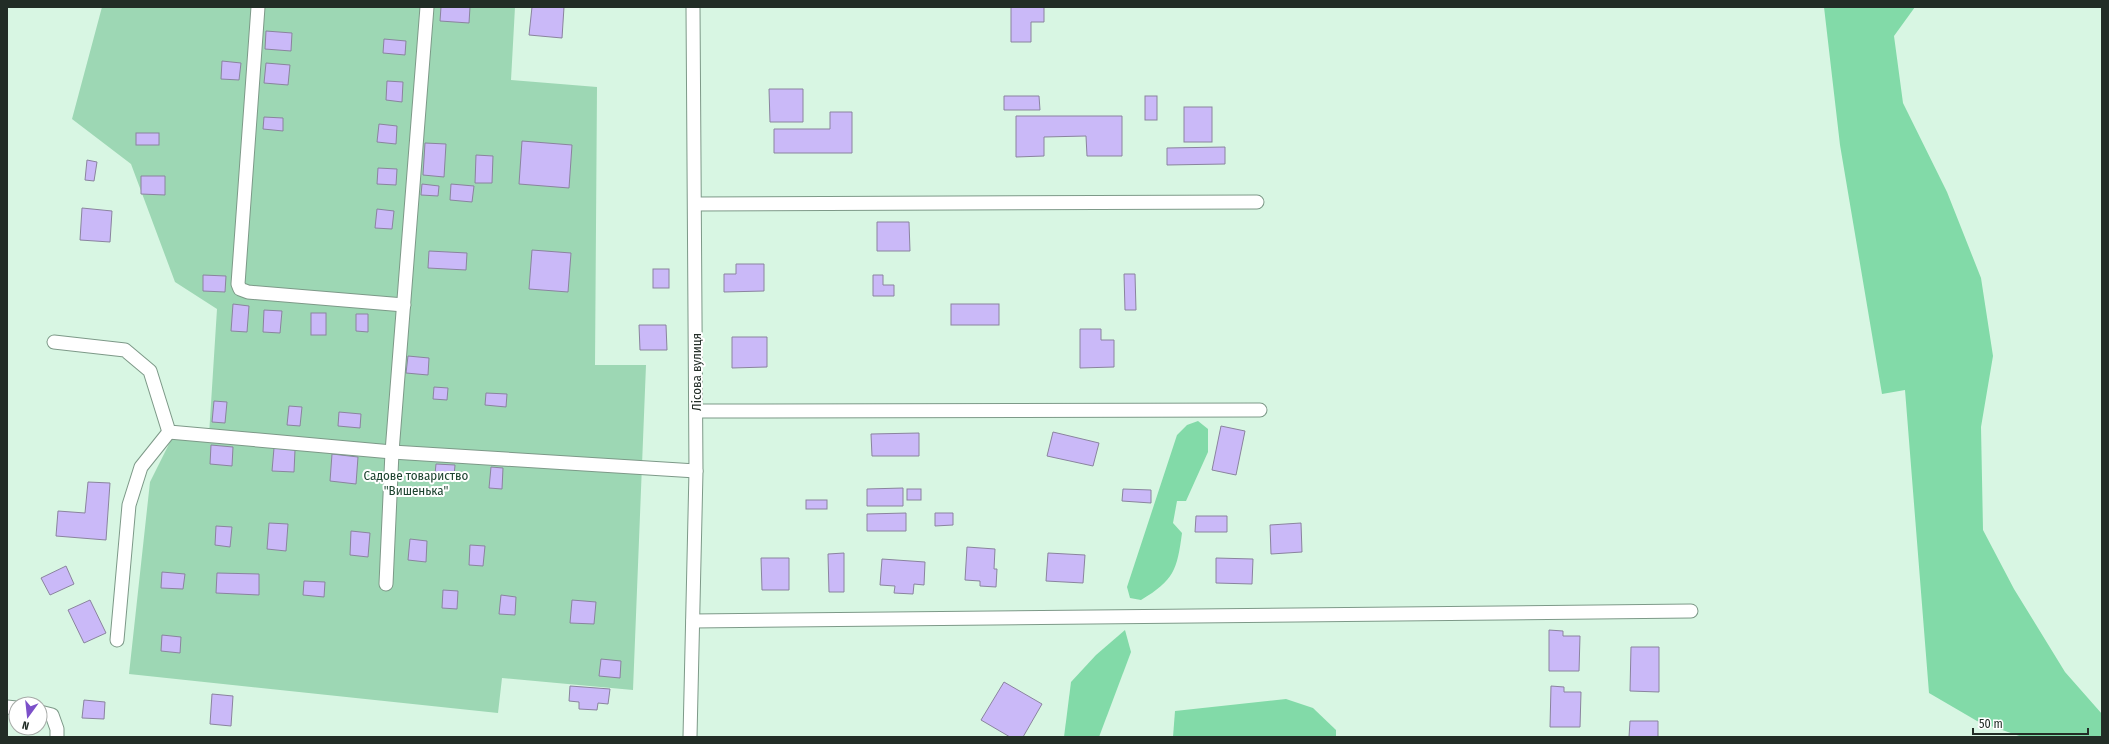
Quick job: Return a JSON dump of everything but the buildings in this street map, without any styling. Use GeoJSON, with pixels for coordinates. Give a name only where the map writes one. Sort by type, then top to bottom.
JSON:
{"type":"FeatureCollection","features":[{"type":"Feature","properties":{"kind":"street"},"geometry":{"type":"LineString","coordinates":[[258,7],[239,276],[240,289],[248,292],[404,305]]}},
{"type":"Feature","properties":{"kind":"street"},"geometry":{"type":"LineString","coordinates":[[386,584],[392,452],[427,7]]}},
{"type":"Feature","properties":{"kind":"street","name":"Лісова вулиця"},"geometry":{"type":"LineString","coordinates":[[690,737],[697,411],[693,7]]}},
{"type":"Feature","properties":{"kind":"street"},"geometry":{"type":"LineString","coordinates":[[696,204],[1257,202]]}},
{"type":"Feature","properties":{"kind":"street"},"geometry":{"type":"LineString","coordinates":[[54,342],[125,350],[150,371],[169,432]]}},
{"type":"Feature","properties":{"kind":"street"},"geometry":{"type":"LineString","coordinates":[[697,411],[1260,410]]}},
{"type":"Feature","properties":{"kind":"street"},"geometry":{"type":"LineString","coordinates":[[169,432],[392,452],[696,470]]}},
{"type":"Feature","properties":{"kind":"street"},"geometry":{"type":"LineString","coordinates":[[117,640],[128,505],[141,467],[169,432]]}},
{"type":"Feature","properties":{"kind":"street"},"geometry":{"type":"LineString","coordinates":[[693,621],[1691,611]]}},
{"type":"Feature","properties":{"kind":"street"},"geometry":{"type":"LineString","coordinates":[[48,715],[52,716],[57,729],[56,737]]}},
{"type":"Feature","properties":{"kind":"green space","name":"Садове товариство \"Вишенька\""},"geometry":{"type":"Polygon","coordinates":[[[102,7],[515,7],[511,80],[597,87],[595,365],[646,365],[633,690],[502,678],[498,713],[129,674],[150,482],[175,432],[209,435],[217,309],[175,282],[131,164],[72,119],[102,7]]]}},
{"type":"Feature","properties":{"kind":"shaded area"},"geometry":{"type":"Polygon","coordinates":[[[1824,7],[1915,7],[1894,36],[1903,103],[1947,192],[1981,278],[1993,356],[1981,427],[1983,530],[2014,589],[2065,672],[2102,714],[2102,737],[2022,737],[1977,721],[1929,693],[1905,390],[1882,394],[1840,145],[1824,7]]]}},
{"type":"Feature","properties":{"kind":"shaded area"},"geometry":{"type":"Polygon","coordinates":[[[1198,421],[1208,429],[1208,452],[1186,501],[1177,501],[1173,523],[1182,533],[1176,565],[1167,580],[1152,593],[1141,600],[1130,598],[1127,587],[1177,435],[1187,425],[1198,421]]]}},
{"type":"Feature","properties":{"kind":"shaded area"},"geometry":{"type":"Polygon","coordinates":[[[1125,630],[1131,652],[1099,737],[1064,737],[1071,682],[1096,655],[1125,630]]]}},
{"type":"Feature","properties":{"kind":"shaded area"},"geometry":{"type":"Polygon","coordinates":[[[1286,699],[1313,708],[1336,730],[1336,737],[1173,737],[1175,711],[1286,699]]]}}]}
